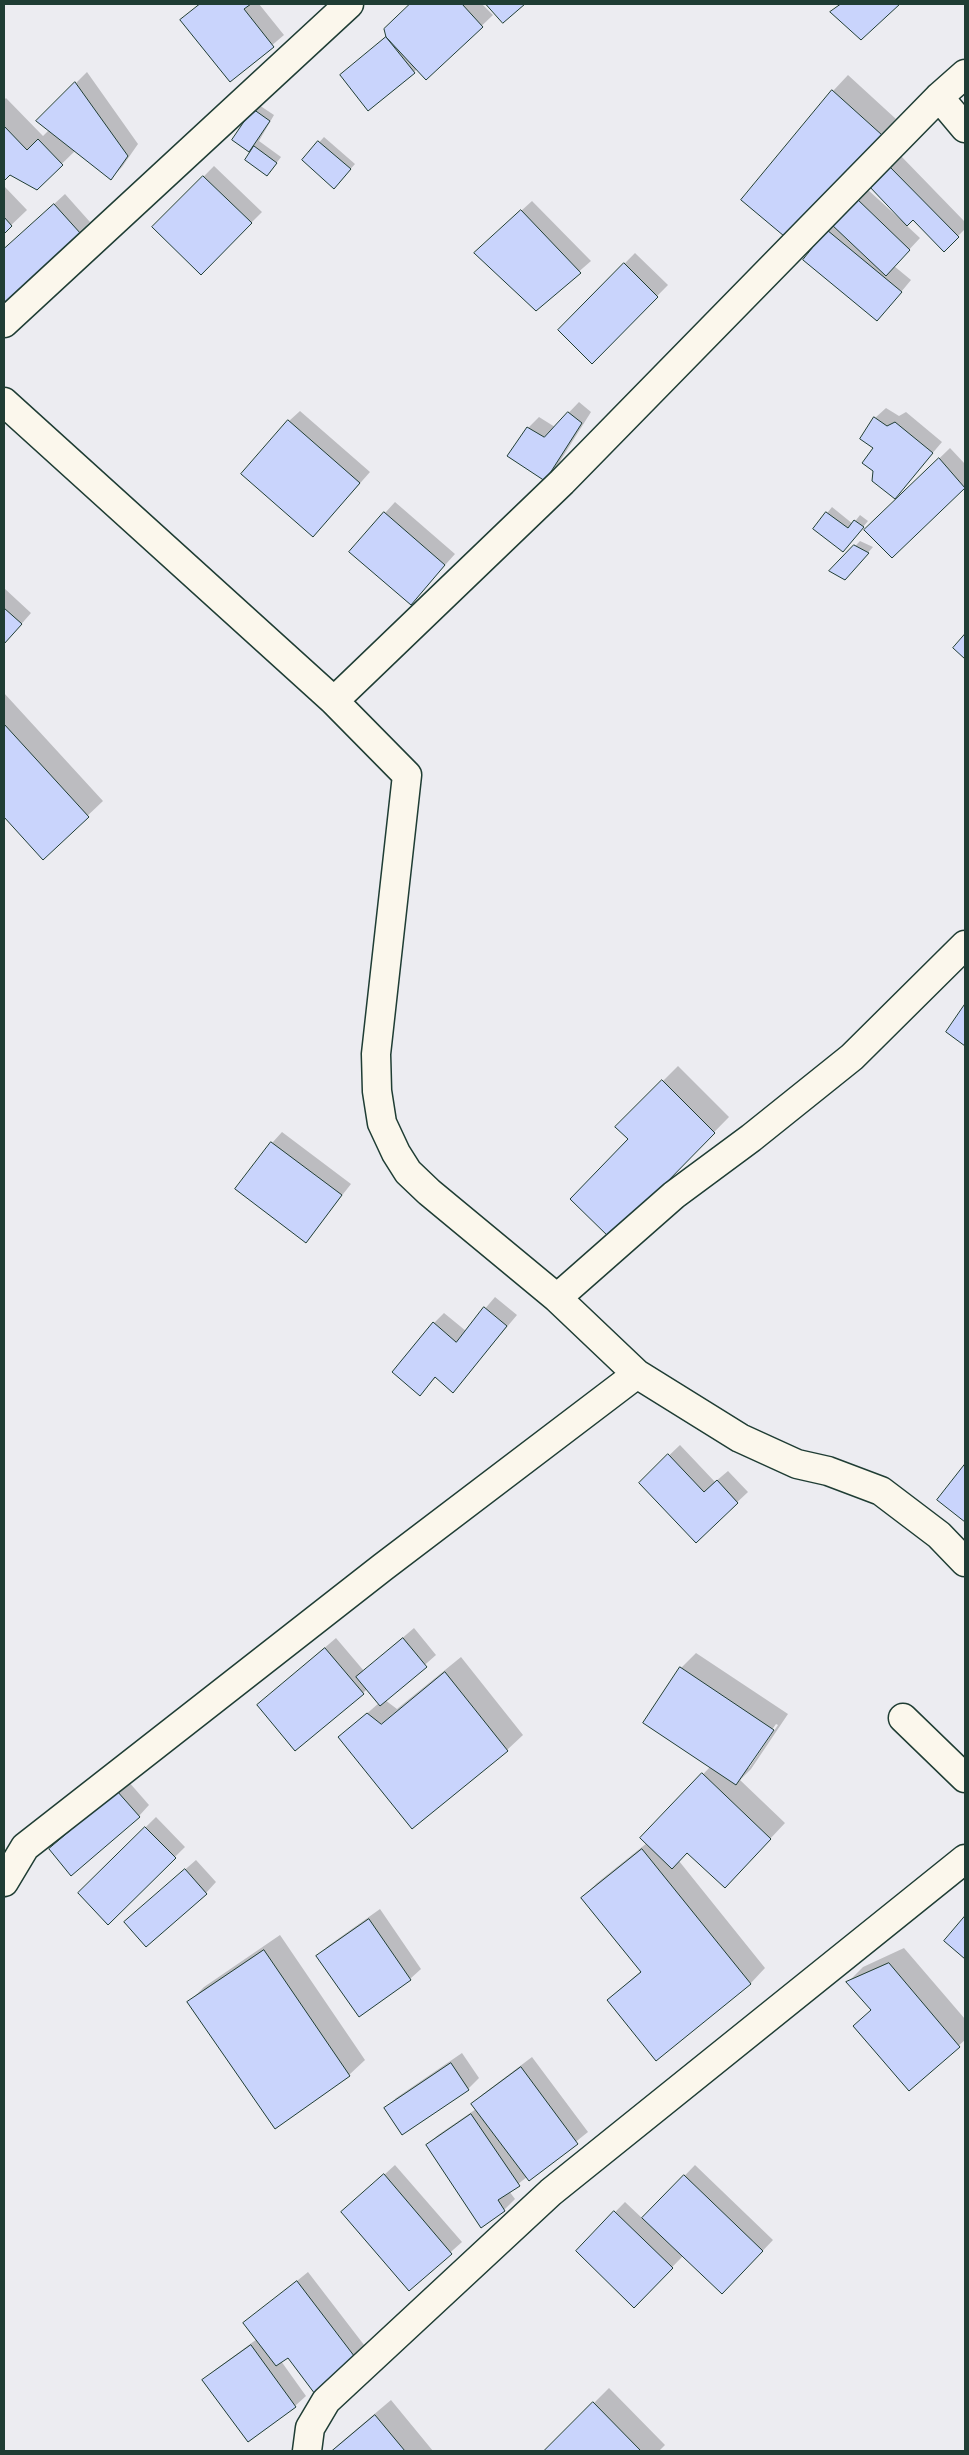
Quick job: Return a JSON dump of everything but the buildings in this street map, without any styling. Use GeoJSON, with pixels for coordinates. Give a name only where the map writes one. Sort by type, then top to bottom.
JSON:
{"type":"FeatureCollection","features":[{"type":"Feature","properties":{"kind":"street"},"geometry":{"type":"LineString","coordinates":[[4,323],[349,4]]}},
{"type":"Feature","properties":{"kind":"street"},"geometry":{"type":"LineString","coordinates":[[334,701],[562,482],[939,97],[965,74]]}},
{"type":"Feature","properties":{"kind":"street"},"geometry":{"type":"LineString","coordinates":[[939,97],[965,128]]}},
{"type":"Feature","properties":{"kind":"street"},"geometry":{"type":"LineString","coordinates":[[4,402],[334,701],[407,775],[376,1054],[377,1091],[382,1123],[396,1153],[408,1172],[429,1192],[557,1298],[636,1374],[740,1438],[797,1464],[828,1471],[881,1491],[939,1535],[965,1562]]}},
{"type":"Feature","properties":{"kind":"street"},"geometry":{"type":"LineString","coordinates":[[557,1298],[674,1195],[751,1138],[852,1057],[965,945]]}},
{"type":"Feature","properties":{"kind":"street"},"geometry":{"type":"LineString","coordinates":[[4,1882],[25,1847],[376,1573],[636,1374]]}},
{"type":"Feature","properties":{"kind":"street"},"geometry":{"type":"LineString","coordinates":[[904,1718],[965,1778]]}},
{"type":"Feature","properties":{"kind":"street"},"geometry":{"type":"LineString","coordinates":[[307,2451],[310,2428],[326,2401],[551,2192],[965,1859]]}}]}
